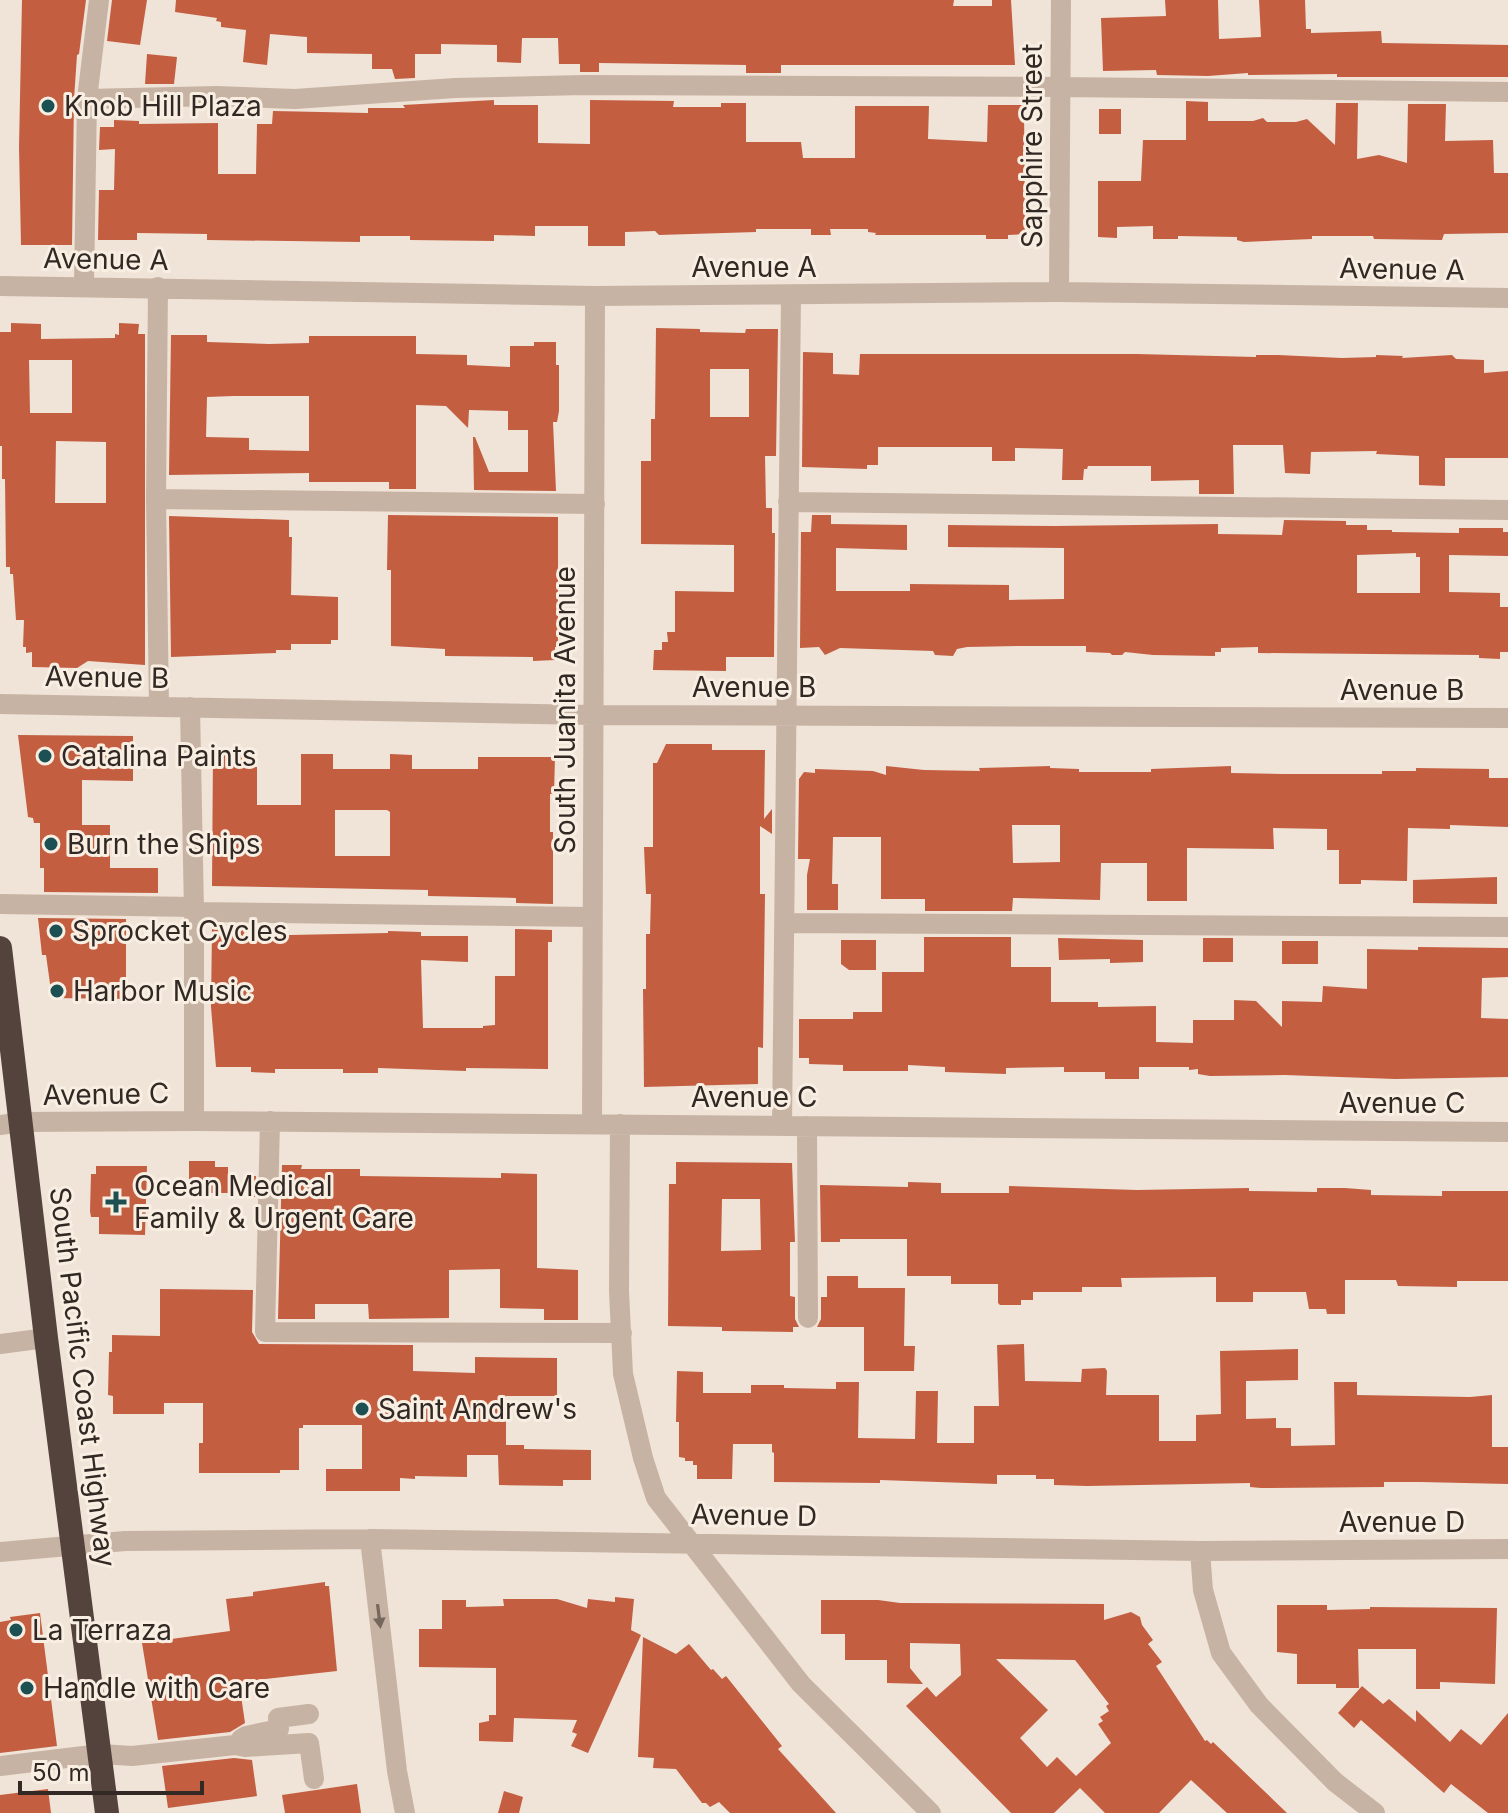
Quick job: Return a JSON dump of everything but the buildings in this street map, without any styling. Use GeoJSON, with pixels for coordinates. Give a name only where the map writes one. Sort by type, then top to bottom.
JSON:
{"type":"FeatureCollection","features":[{"type":"Feature","properties":{"kind":"highway","name":"South Pacific Coast Highway"},"geometry":{"type":"LineString","coordinates":[[0,948],[11,1124],[46,1338],[107,1813]]}},
{"type":"Feature","properties":{"kind":"street"},"geometry":{"type":"LineString","coordinates":[[84,285],[87,99],[99,0]]}},
{"type":"Feature","properties":{"kind":"street","name":"Sapphire Street"},"geometry":{"type":"LineString","coordinates":[[1059,292],[1061,0]]}},
{"type":"Feature","properties":{"kind":"street"},"geometry":{"type":"LineString","coordinates":[[87,99],[217,96],[295,99],[455,88],[584,85],[1508,92]]}},
{"type":"Feature","properties":{"kind":"street","name":"Avenue A"},"geometry":{"type":"LineString","coordinates":[[0,286],[84,285],[595,296],[1059,292],[1508,298]]}},
{"type":"Feature","properties":{"kind":"street"},"geometry":{"type":"LineString","coordinates":[[158,287],[156,499],[159,707]]}},
{"type":"Feature","properties":{"kind":"street","name":"South Juanita Avenue"},"geometry":{"type":"LineString","coordinates":[[592,1124],[595,296]]}},
{"type":"Feature","properties":{"kind":"street"},"geometry":{"type":"LineString","coordinates":[[782,1125],[791,296]]}},
{"type":"Feature","properties":{"kind":"street"},"geometry":{"type":"LineString","coordinates":[[156,499],[595,504]]}},
{"type":"Feature","properties":{"kind":"street"},"geometry":{"type":"LineString","coordinates":[[788,502],[1508,510]]}},
{"type":"Feature","properties":{"kind":"street","name":"Avenue B"},"geometry":{"type":"LineString","coordinates":[[0,704],[593,715],[1508,718]]}},
{"type":"Feature","properties":{"kind":"street"},"geometry":{"type":"LineString","coordinates":[[190,707],[194,1121]]}},
{"type":"Feature","properties":{"kind":"street"},"geometry":{"type":"LineString","coordinates":[[0,904],[592,917]]}},
{"type":"Feature","properties":{"kind":"street"},"geometry":{"type":"LineString","coordinates":[[785,923],[1508,927]]}},
{"type":"Feature","properties":{"kind":"street"},"geometry":{"type":"LineString","coordinates":[[270,1121],[265,1332],[622,1333]]}},
{"type":"Feature","properties":{"kind":"street","name":"Avenue C"},"geometry":{"type":"LineString","coordinates":[[11,1124],[270,1121],[1508,1132]]}},
{"type":"Feature","properties":{"kind":"street"},"geometry":{"type":"LineString","coordinates":[[620,1124],[623,1374],[656,1498],[801,1684],[931,1813]]}},
{"type":"Feature","properties":{"kind":"street"},"geometry":{"type":"LineString","coordinates":[[807,1126],[808,1318]]}},
{"type":"Feature","properties":{"kind":"street"},"geometry":{"type":"LineString","coordinates":[[0,1344],[46,1338]]}},
{"type":"Feature","properties":{"kind":"street"},"geometry":{"type":"LineString","coordinates":[[370,1539],[397,1771],[405,1813]]}},
{"type":"Feature","properties":{"kind":"street","name":"Avenue D"},"geometry":{"type":"LineString","coordinates":[[0,1552],[171,1540],[370,1539],[1200,1551],[1508,1549]]}},
{"type":"Feature","properties":{"kind":"street"},"geometry":{"type":"LineString","coordinates":[[1200,1551],[1203,1590],[1221,1653],[1259,1705],[1335,1782],[1375,1813]]}},
{"type":"Feature","properties":{"kind":"street"},"geometry":{"type":"LineString","coordinates":[[235,1745],[246,1736],[279,1729],[278,1718],[309,1714]]}},
{"type":"Feature","properties":{"kind":"street"},"geometry":{"type":"LineString","coordinates":[[0,1766],[100,1754],[132,1756],[235,1745],[309,1743],[314,1779]]}},
{"type":"Feature","properties":{"kind":"place","name":"Knob Hill Plaza"},"geometry":{"type":"Point","coordinates":[48,106]}},
{"type":"Feature","properties":{"kind":"place","name":"Catalina Paints"},"geometry":{"type":"Point","coordinates":[45,756]}},
{"type":"Feature","properties":{"kind":"place","name":"Burn the Ships"},"geometry":{"type":"Point","coordinates":[51,844]}},
{"type":"Feature","properties":{"kind":"place","name":"Sprocket Cycles"},"geometry":{"type":"Point","coordinates":[56,931]}},
{"type":"Feature","properties":{"kind":"place","name":"Harbor Music"},"geometry":{"type":"Point","coordinates":[57,991]}},
{"type":"Feature","properties":{"kind":"place","name":"Ocean Medical Family & Urgent Care"},"geometry":{"type":"Point","coordinates":[116,1202]}},
{"type":"Feature","properties":{"kind":"place","name":"Saint Andrew's"},"geometry":{"type":"Point","coordinates":[362,1409]}},
{"type":"Feature","properties":{"kind":"place","name":"La Terraza"},"geometry":{"type":"Point","coordinates":[16,1630]}},
{"type":"Feature","properties":{"kind":"place","name":"Handle with Care"},"geometry":{"type":"Point","coordinates":[27,1688]}}]}
